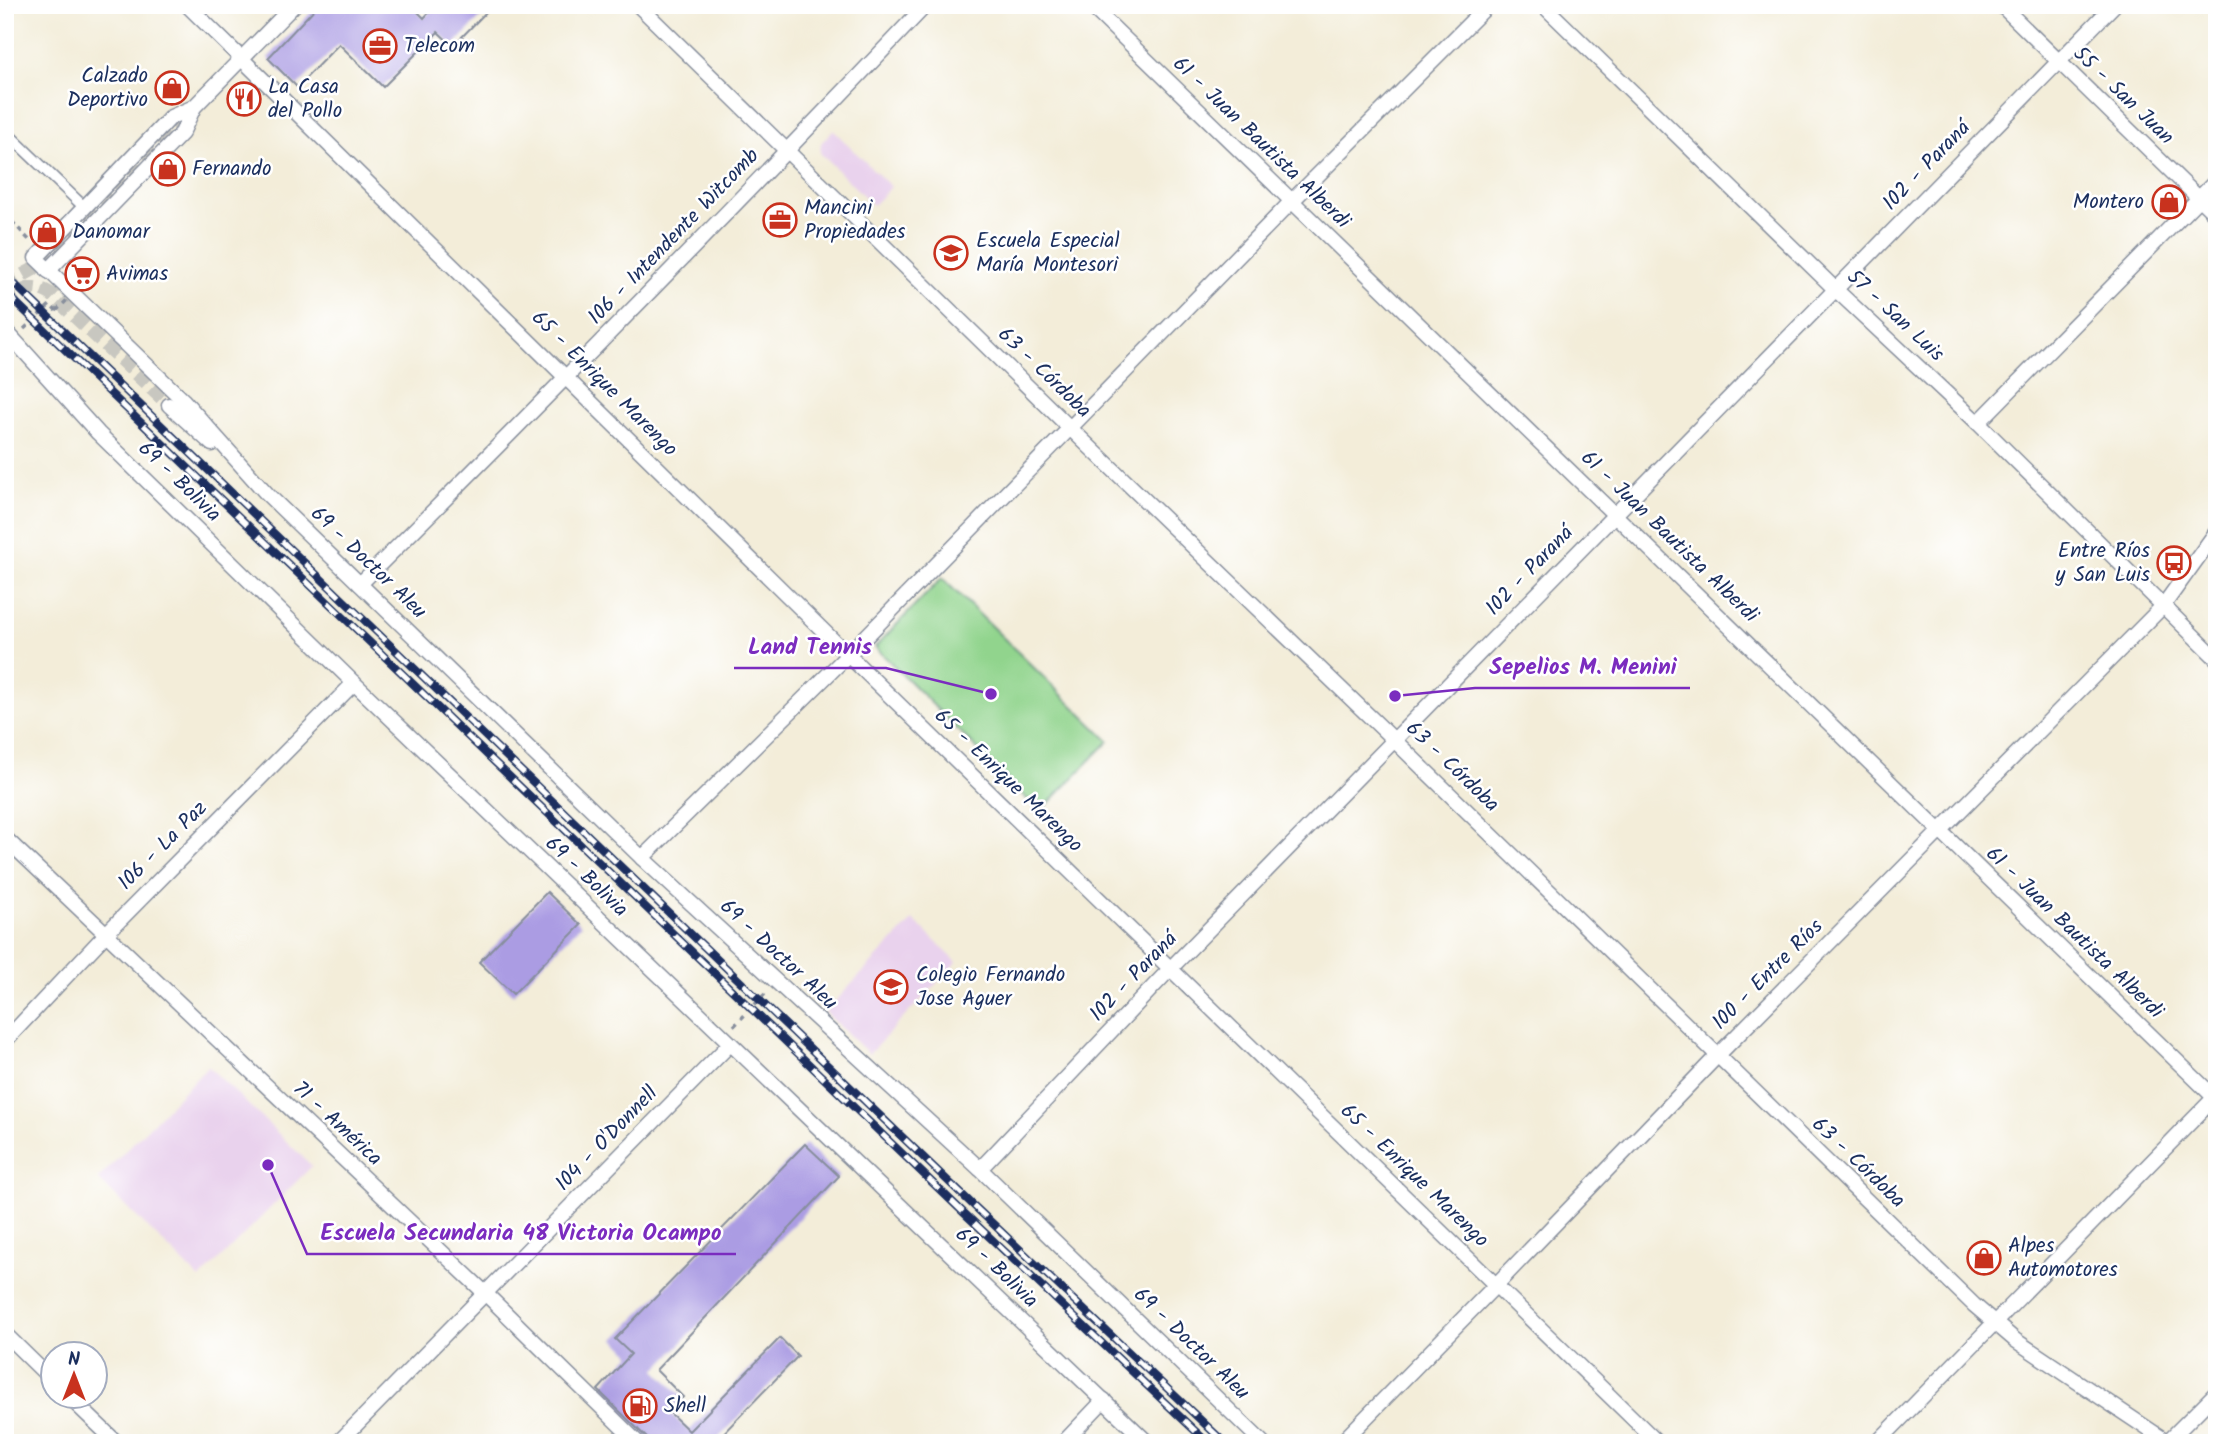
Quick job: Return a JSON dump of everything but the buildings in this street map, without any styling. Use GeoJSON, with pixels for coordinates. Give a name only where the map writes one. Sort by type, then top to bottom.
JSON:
{"type":"FeatureCollection","features":[{"type":"Feature","properties":{"kind":"street","name":"65 - Enrique Marengo"},"geometry":{"type":"LineString","coordinates":[[187,5],[848,655],[1658,1443]]}},
{"type":"Feature","properties":{"kind":"street"},"geometry":{"type":"LineString","coordinates":[[48,271],[182,133],[194,107],[294,5]]}},
{"type":"Feature","properties":{"kind":"street","name":"63 - Córdoba"},"geometry":{"type":"LineString","coordinates":[[638,5],[1974,1306],[2015,1340],[2167,1442]]}},
{"type":"Feature","properties":{"kind":"street","name":"106 - Intendente Witcomb"},"geometry":{"type":"LineString","coordinates":[[360,584],[788,151],[926,5]]}},
{"type":"Feature","properties":{"kind":"street","name":"61 - Juan Bautista Alberdi"},"geometry":{"type":"LineString","coordinates":[[1090,5],[2216,1097]]}},
{"type":"Feature","properties":{"kind":"street"},"geometry":{"type":"LineString","coordinates":[[642,858],[848,655],[1291,202],[1488,5]]}},
{"type":"Feature","properties":{"kind":"street","name":"57 - San Luis"},"geometry":{"type":"LineString","coordinates":[[1543,5],[1835,289],[1978,423],[2217,659]]}},
{"type":"Feature","properties":{"kind":"street","name":"55 - San Juan"},"geometry":{"type":"LineString","coordinates":[[2001,5],[2217,216]]}},
{"type":"Feature","properties":{"kind":"street","name":"102 - Paraná"},"geometry":{"type":"LineString","coordinates":[[979,1170],[1170,969],[2114,5]]}},
{"type":"Feature","properties":{"kind":"street"},"geometry":{"type":"LineString","coordinates":[[36,258],[171,117],[194,107]]}},
{"type":"Feature","properties":{"kind":"street"},"geometry":{"type":"LineString","coordinates":[[5,131],[83,206]]}},
{"type":"Feature","properties":{"kind":"street"},"geometry":{"type":"LineString","coordinates":[[1978,423],[2217,180]]}},
{"type":"Feature","properties":{"kind":"street","name":"69 - Doctor Aleu"},"geometry":{"type":"LineString","coordinates":[[36,258],[183,401],[267,494]]}},
{"type":"Feature","properties":{"kind":"street","name":"69 - Bolivia"},"geometry":{"type":"LineString","coordinates":[[9,335],[98,433],[354,683],[1149,1443]]}},
{"type":"Feature","properties":{"kind":"street","name":"69 - Doctor Aleu"},"geometry":{"type":"LineString","coordinates":[[169,405],[267,494],[642,858],[979,1170],[1263,1443]]}},
{"type":"Feature","properties":{"kind":"street","name":"100 - Entre Ríos"},"geometry":{"type":"LineString","coordinates":[[1341,1443],[1718,1055],[2163,606],[2217,531]]}},
{"type":"Feature","properties":{"kind":"street","name":"106 - La Paz"},"geometry":{"type":"LineString","coordinates":[[5,1041],[106,934],[354,683]]}},
{"type":"Feature","properties":{"kind":"street","name":"71 - América"},"geometry":{"type":"LineString","coordinates":[[5,838],[486,1294],[638,1443]]}},
{"type":"Feature","properties":{"kind":"street","name":"104 - O'Donnell"},"geometry":{"type":"LineString","coordinates":[[338,1443],[486,1294],[726,1041]]}},
{"type":"Feature","properties":{"kind":"street"},"geometry":{"type":"LineString","coordinates":[[1877,1443],[2216,1097]]}},
{"type":"Feature","properties":{"kind":"street"},"geometry":{"type":"LineString","coordinates":[[5,1334],[38,1366]]}},
{"type":"Feature","properties":{"kind":"street"},"geometry":{"type":"LineString","coordinates":[[2167,1442],[2217,1392]]}},
{"type":"Feature","properties":{"kind":"street"},"geometry":{"type":"LineString","coordinates":[[1063,1443],[1104,1401]]}},
{"type":"Feature","properties":{"kind":"street"},"geometry":{"type":"LineString","coordinates":[[83,1410],[117,1443]]}},
{"type":"Feature","properties":{"kind":"path"},"geometry":{"type":"LineString","coordinates":[[5,214],[32,243],[36,258]]}},
{"type":"Feature","properties":{"kind":"path"},"geometry":{"type":"LineString","coordinates":[[9,335],[50,305],[56,311],[68,299]]}},
{"type":"Feature","properties":{"kind":"path"},"geometry":{"type":"LineString","coordinates":[[726,1041],[776,983]]}},
{"type":"Feature","properties":{"kind":"shaded area"},"geometry":{"type":"Polygon","coordinates":[[[833,130],[891,187],[873,205],[820,153],[821,143],[833,130]]]}},
{"type":"Feature","properties":{"kind":"shaded area","name":"Colegio Fernando Jose Aguer"},"geometry":{"type":"Polygon","coordinates":[[[913,920],[957,962],[869,1054],[825,1012],[913,920]]]}},
{"type":"Feature","properties":{"kind":"shaded area"},"geometry":{"type":"Polygon","coordinates":[[[208,1066],[312,1166],[200,1279],[98,1179],[208,1066]]]}},
{"type":"Feature","properties":{"kind":"green space"},"geometry":{"type":"Polygon","coordinates":[[[942,578],[1109,741],[1040,812],[875,647],[942,578]]]}},
{"type":"Feature","properties":{"kind":"tunnel"},"geometry":{"type":"LineString","coordinates":[[5,285],[32,270],[60,247],[192,109]]}},
{"type":"Feature","properties":{"kind":"tunnel"},"geometry":{"type":"LineString","coordinates":[[5,303],[32,288],[51,294],[169,405]]}},
{"type":"Feature","properties":{"kind":"railway"},"geometry":{"type":"LineString","coordinates":[[5,275],[972,1204],[1225,1443]]}},
{"type":"Feature","properties":{"kind":"railway"},"geometry":{"type":"LineString","coordinates":[[5,292],[964,1213],[1208,1443]]}},
{"type":"Feature","properties":{"kind":"place","name":"Telecom"},"geometry":{"type":"Point","coordinates":[380,46]}},
{"type":"Feature","properties":{"kind":"place","name":"Calzado Deportivo"},"geometry":{"type":"Point","coordinates":[172,88]}},
{"type":"Feature","properties":{"kind":"place","name":"La Casa del Pollo"},"geometry":{"type":"Point","coordinates":[244,99]}},
{"type":"Feature","properties":{"kind":"place","name":"Fernando"},"geometry":{"type":"Point","coordinates":[168,169]}},
{"type":"Feature","properties":{"kind":"place","name":"Montero"},"geometry":{"type":"Point","coordinates":[2169,202]}},
{"type":"Feature","properties":{"kind":"place","name":"Mancini Propiedades"},"geometry":{"type":"Point","coordinates":[780,220]}},
{"type":"Feature","properties":{"kind":"place","name":"Danomar"},"geometry":{"type":"Point","coordinates":[47,232]}},
{"type":"Feature","properties":{"kind":"place","name":"Escuela Especial María Montesori"},"geometry":{"type":"Point","coordinates":[951,253]}},
{"type":"Feature","properties":{"kind":"place","name":"Avimas"},"geometry":{"type":"Point","coordinates":[82,274]}},
{"type":"Feature","properties":{"kind":"place","name":"Entre Ríos y San Luis"},"geometry":{"type":"Point","coordinates":[2174,563]}},
{"type":"Feature","properties":{"kind":"place","name":"Land Tennis"},"geometry":{"type":"Point","coordinates":[991,694]}},
{"type":"Feature","properties":{"kind":"place","name":"Sepelios M. Menini"},"geometry":{"type":"Point","coordinates":[1395,696]}},
{"type":"Feature","properties":{"kind":"place","name":"Colegio Fernando Jose Aguer"},"geometry":{"type":"Point","coordinates":[891,987]}},
{"type":"Feature","properties":{"kind":"place","name":"Escuela Secundaria 48 Victoria Ocampo"},"geometry":{"type":"Point","coordinates":[268,1165]}},
{"type":"Feature","properties":{"kind":"place","name":"Alpes Automotores"},"geometry":{"type":"Point","coordinates":[1984,1258]}},
{"type":"Feature","properties":{"kind":"place","name":"Shell"},"geometry":{"type":"Point","coordinates":[640,1406]}}]}
